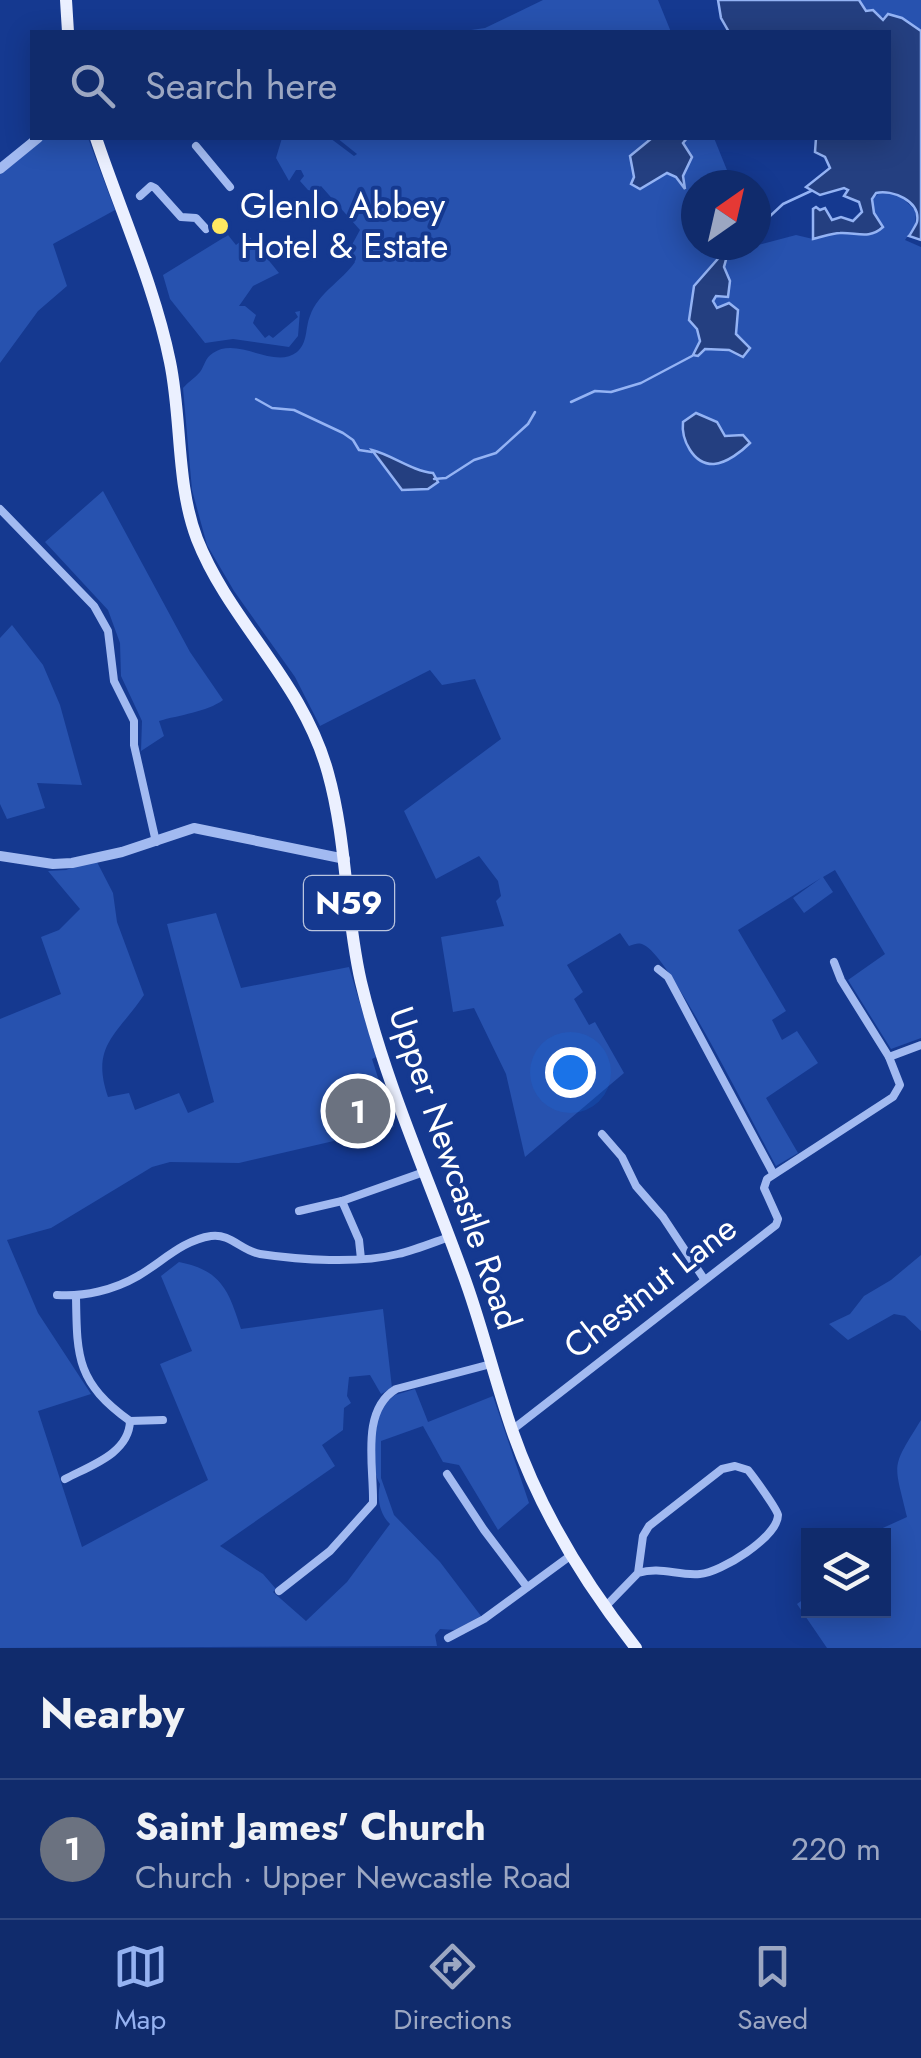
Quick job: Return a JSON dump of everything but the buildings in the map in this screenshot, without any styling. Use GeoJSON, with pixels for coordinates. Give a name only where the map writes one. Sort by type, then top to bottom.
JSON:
{"type":"FeatureCollection","features":[{"type":"Feature","properties":{"kind":"main road"},"geometry":{"type":"LineString","coordinates":[[66,0],[68,30]]}},
{"type":"Feature","properties":{"kind":"main road","name":"Upper Newcastle Road"},"geometry":{"type":"LineString","coordinates":[[97,140],[164,338],[175,389],[193,527],[218,578],[287,681],[323,755],[345,858],[360,980],[388,1070],[474,1304],[512,1430],[532,1481],[570,1556],[636,1648]]}},
{"type":"Feature","properties":{"kind":"street"},"geometry":{"type":"LineString","coordinates":[[0,169],[36,140]]}},
{"type":"Feature","properties":{"kind":"street"},"geometry":{"type":"LineString","coordinates":[[196,146],[230,187]]}},
{"type":"Feature","properties":{"kind":"street"},"geometry":{"type":"LineString","coordinates":[[147,176],[151,186],[179,216],[196,218],[206,229]]}},
{"type":"Feature","properties":{"kind":"street"},"geometry":{"type":"LineString","coordinates":[[140,196],[151,186]]}},
{"type":"Feature","properties":{"kind":"street"},"geometry":{"type":"LineString","coordinates":[[0,508],[94,606],[105,623],[112,648],[114,680],[134,721],[134,745],[156,842]]}},
{"type":"Feature","properties":{"kind":"street"},"geometry":{"type":"LineString","coordinates":[[0,856],[62,864],[202,828],[345,858]]}},
{"type":"Feature","properties":{"kind":"street"},"geometry":{"type":"LineString","coordinates":[[773,1173],[892,1097],[900,1085],[889,1057],[834,962]]}},
{"type":"Feature","properties":{"kind":"street","name":"Chestnut Lane"},"geometry":{"type":"LineString","coordinates":[[512,1430],[778,1222],[764,1188],[773,1173],[668,977],[658,969]]}},
{"type":"Feature","properties":{"kind":"street"},"geometry":{"type":"LineString","coordinates":[[889,1057],[921,1045]]}},
{"type":"Feature","properties":{"kind":"street"},"geometry":{"type":"LineString","coordinates":[[602,1134],[622,1157],[639,1190],[663,1217],[704,1279]]}},
{"type":"Feature","properties":{"kind":"street"},"geometry":{"type":"LineString","coordinates":[[299,1211],[424,1172]]}},
{"type":"Feature","properties":{"kind":"street"},"geometry":{"type":"LineString","coordinates":[[342,1200],[359,1240],[361,1259]]}},
{"type":"Feature","properties":{"kind":"street"},"geometry":{"type":"LineString","coordinates":[[57,1294],[76,1296],[131,1280],[185,1245],[215,1236],[226,1237],[254,1253],[361,1259],[396,1255],[449,1237]]}},
{"type":"Feature","properties":{"kind":"street"},"geometry":{"type":"LineString","coordinates":[[76,1296],[76,1341],[81,1368],[96,1390],[130,1421],[164,1420]]}},
{"type":"Feature","properties":{"kind":"street"},"geometry":{"type":"LineString","coordinates":[[280,1591],[330,1551],[373,1503],[374,1426],[376,1408],[384,1396],[396,1389],[491,1364]]}},
{"type":"Feature","properties":{"kind":"street"},"geometry":{"type":"LineString","coordinates":[[65,1480],[114,1452],[126,1436],[130,1421]]}},
{"type":"Feature","properties":{"kind":"street"},"geometry":{"type":"LineString","coordinates":[[71,1464],[76,1474]]}},
{"type":"Feature","properties":{"kind":"street"},"geometry":{"type":"LineString","coordinates":[[605,1607],[638,1573],[660,1568],[690,1574],[712,1571],[769,1534],[777,1520],[776,1508],[748,1470],[735,1466],[722,1469],[648,1526],[638,1573]]}},
{"type":"Feature","properties":{"kind":"street"},"geometry":{"type":"LineString","coordinates":[[447,1474],[527,1587]]}},
{"type":"Feature","properties":{"kind":"street"},"geometry":{"type":"LineString","coordinates":[[448,1638],[484,1619],[570,1556]]}},
{"type":"Feature","properties":{"kind":"shaded area"},"geometry":{"type":"Polygon","coordinates":[[[543,0],[658,0],[670,30],[471,30],[485,28],[543,0]]]}},
{"type":"Feature","properties":{"kind":"shaded area"},"geometry":{"type":"Polygon","coordinates":[[[718,0],[859,0],[866,11],[873,10],[883,20],[888,14],[902,18],[921,31],[921,240],[909,236],[917,222],[915,208],[904,198],[883,192],[872,199],[874,213],[883,227],[878,231],[837,233],[813,239],[816,207],[825,208],[832,220],[841,217],[853,221],[862,212],[859,202],[844,196],[848,190],[844,188],[820,195],[806,187],[830,168],[825,157],[815,152],[816,140],[891,140],[891,30],[728,30],[718,0]]]}},
{"type":"Feature","properties":{"kind":"shaded area"},"geometry":{"type":"Polygon","coordinates":[[[859,0],[921,0],[921,31],[904,20],[871,13],[859,0]]]}},
{"type":"Feature","properties":{"kind":"shaded area"},"geometry":{"type":"Polygon","coordinates":[[[40,140],[89,140],[115,210],[53,244],[67,286],[38,311],[0,363],[0,172],[40,140]]]}},
{"type":"Feature","properties":{"kind":"shaded area"},"geometry":{"type":"Polygon","coordinates":[[[281,140],[333,140],[354,156],[357,154],[340,140],[715,140],[727,170],[681,170],[681,260],[771,260],[771,242],[796,235],[813,239],[843,232],[868,235],[880,231],[872,199],[882,191],[898,194],[916,211],[915,226],[905,240],[921,247],[921,1038],[891,1049],[848,980],[885,954],[835,870],[823,877],[833,892],[804,913],[793,898],[821,878],[738,930],[786,1011],[772,1020],[782,1040],[797,1031],[818,1063],[766,1098],[798,1153],[776,1166],[713,1046],[657,956],[644,945],[629,946],[620,933],[567,965],[583,992],[574,999],[589,1025],[595,1022],[624,1073],[525,1157],[506,1074],[474,1008],[453,1012],[441,937],[504,926],[496,901],[501,896],[498,881],[479,856],[436,879],[404,811],[501,739],[475,679],[442,685],[430,670],[320,726],[295,677],[234,591],[207,545],[192,490],[183,388],[200,372],[210,355],[223,349],[278,357],[297,352],[314,308],[355,262],[348,252],[360,230],[321,186],[308,190],[300,181],[304,176],[301,170],[296,170],[289,181],[276,158],[281,140]]]}},
{"type":"Feature","properties":{"kind":"shaded area"},"geometry":{"type":"Polygon","coordinates":[[[650,140],[685,140],[683,143],[692,157],[686,170],[681,170],[681,184],[667,173],[640,189],[631,184],[634,177],[630,156],[650,140]]]}},
{"type":"Feature","properties":{"kind":"shaded area"},"geometry":{"type":"Polygon","coordinates":[[[228,235],[236,245],[248,235],[279,273],[253,286],[239,306],[256,315],[253,323],[265,338],[273,338],[300,311],[298,336],[289,347],[233,339],[205,343],[170,299],[163,275],[228,235]]]}},
{"type":"Feature","properties":{"kind":"shaded area"},"geometry":{"type":"Polygon","coordinates":[[[717,260],[726,260],[728,297],[716,296],[713,301],[717,308],[729,303],[738,310],[736,334],[750,348],[743,357],[729,350],[705,349],[698,356],[693,355],[700,341],[689,320],[694,286],[717,260]]]}},
{"type":"Feature","properties":{"kind":"shaded area"},"geometry":{"type":"Polygon","coordinates":[[[696,413],[717,422],[725,436],[743,435],[750,443],[724,461],[714,464],[700,460],[686,443],[683,429],[683,422],[696,413]]]}},
{"type":"Feature","properties":{"kind":"shaded area"},"geometry":{"type":"Polygon","coordinates":[[[372,450],[433,473],[438,482],[428,489],[402,490],[372,450]]]}},
{"type":"Feature","properties":{"kind":"shaded area"},"geometry":{"type":"Polygon","coordinates":[[[103,491],[190,652],[223,700],[159,721],[164,736],[141,751],[142,721],[121,676],[120,643],[108,610],[45,542],[103,491]]]}},
{"type":"Feature","properties":{"kind":"shaded area"},"geometry":{"type":"Polygon","coordinates":[[[12,625],[43,665],[60,705],[82,785],[37,783],[45,808],[7,819],[0,804],[0,638],[12,625]]]}},
{"type":"Feature","properties":{"kind":"shaded area"},"geometry":{"type":"Polygon","coordinates":[[[97,862],[113,893],[117,922],[144,995],[105,1052],[102,1065],[108,1097],[129,1093],[135,1110],[179,1093],[188,1113],[214,1102],[167,924],[216,913],[241,988],[349,967],[394,1127],[239,1163],[170,1162],[152,1167],[51,1228],[7,1240],[38,1313],[91,1394],[38,1411],[82,1547],[208,1480],[160,1364],[192,1351],[161,1276],[179,1262],[205,1271],[222,1285],[241,1329],[383,1309],[392,1388],[381,1394],[370,1375],[349,1377],[347,1396],[351,1403],[344,1408],[343,1430],[322,1445],[335,1466],[220,1546],[263,1574],[276,1589],[273,1592],[306,1621],[347,1582],[390,1524],[380,1505],[380,1484],[374,1467],[380,1407],[395,1395],[415,1389],[428,1422],[493,1396],[529,1503],[498,1530],[459,1465],[443,1462],[423,1426],[381,1441],[381,1478],[394,1515],[440,1562],[481,1616],[455,1630],[440,1629],[435,1635],[437,1646],[0,1648],[0,1019],[61,994],[41,937],[59,930],[80,909],[48,871],[66,870],[97,862]]]}},
{"type":"Feature","properties":{"kind":"shaded area"},"geometry":{"type":"Polygon","coordinates":[[[921,1255],[921,1331],[905,1316],[894,1314],[848,1340],[829,1324],[850,1314],[864,1296],[921,1255]]]}},
{"type":"Feature","properties":{"kind":"shaded area"},"geometry":{"type":"Polygon","coordinates":[[[921,1420],[921,1648],[827,1648],[807,1618],[891,1618],[891,1528],[883,1528],[907,1517],[898,1475],[904,1448],[921,1420]]]}},
{"type":"Feature","properties":{"kind":"waterway"},"geometry":{"type":"LineString","coordinates":[[771,215],[783,204],[811,191]]}},
{"type":"Feature","properties":{"kind":"waterway"},"geometry":{"type":"LineString","coordinates":[[571,402],[595,391],[611,392],[641,383],[692,356]]}},
{"type":"Feature","properties":{"kind":"waterway"},"geometry":{"type":"LineString","coordinates":[[256,399],[272,408],[294,410],[343,433],[359,450],[372,452]]}},
{"type":"Feature","properties":{"kind":"waterway"},"geometry":{"type":"LineString","coordinates":[[434,479],[446,478],[474,460],[496,453],[528,424],[535,412]]}},
{"type":"Feature","properties":{"kind":"place","name":"Glenlo Abbey Hotel & Estate"},"geometry":{"type":"Point","coordinates":[220,226]}},
{"type":"Feature","properties":{"kind":"place","name":"Saint James' Church"},"geometry":{"type":"Point","coordinates":[358,1111]}}]}
